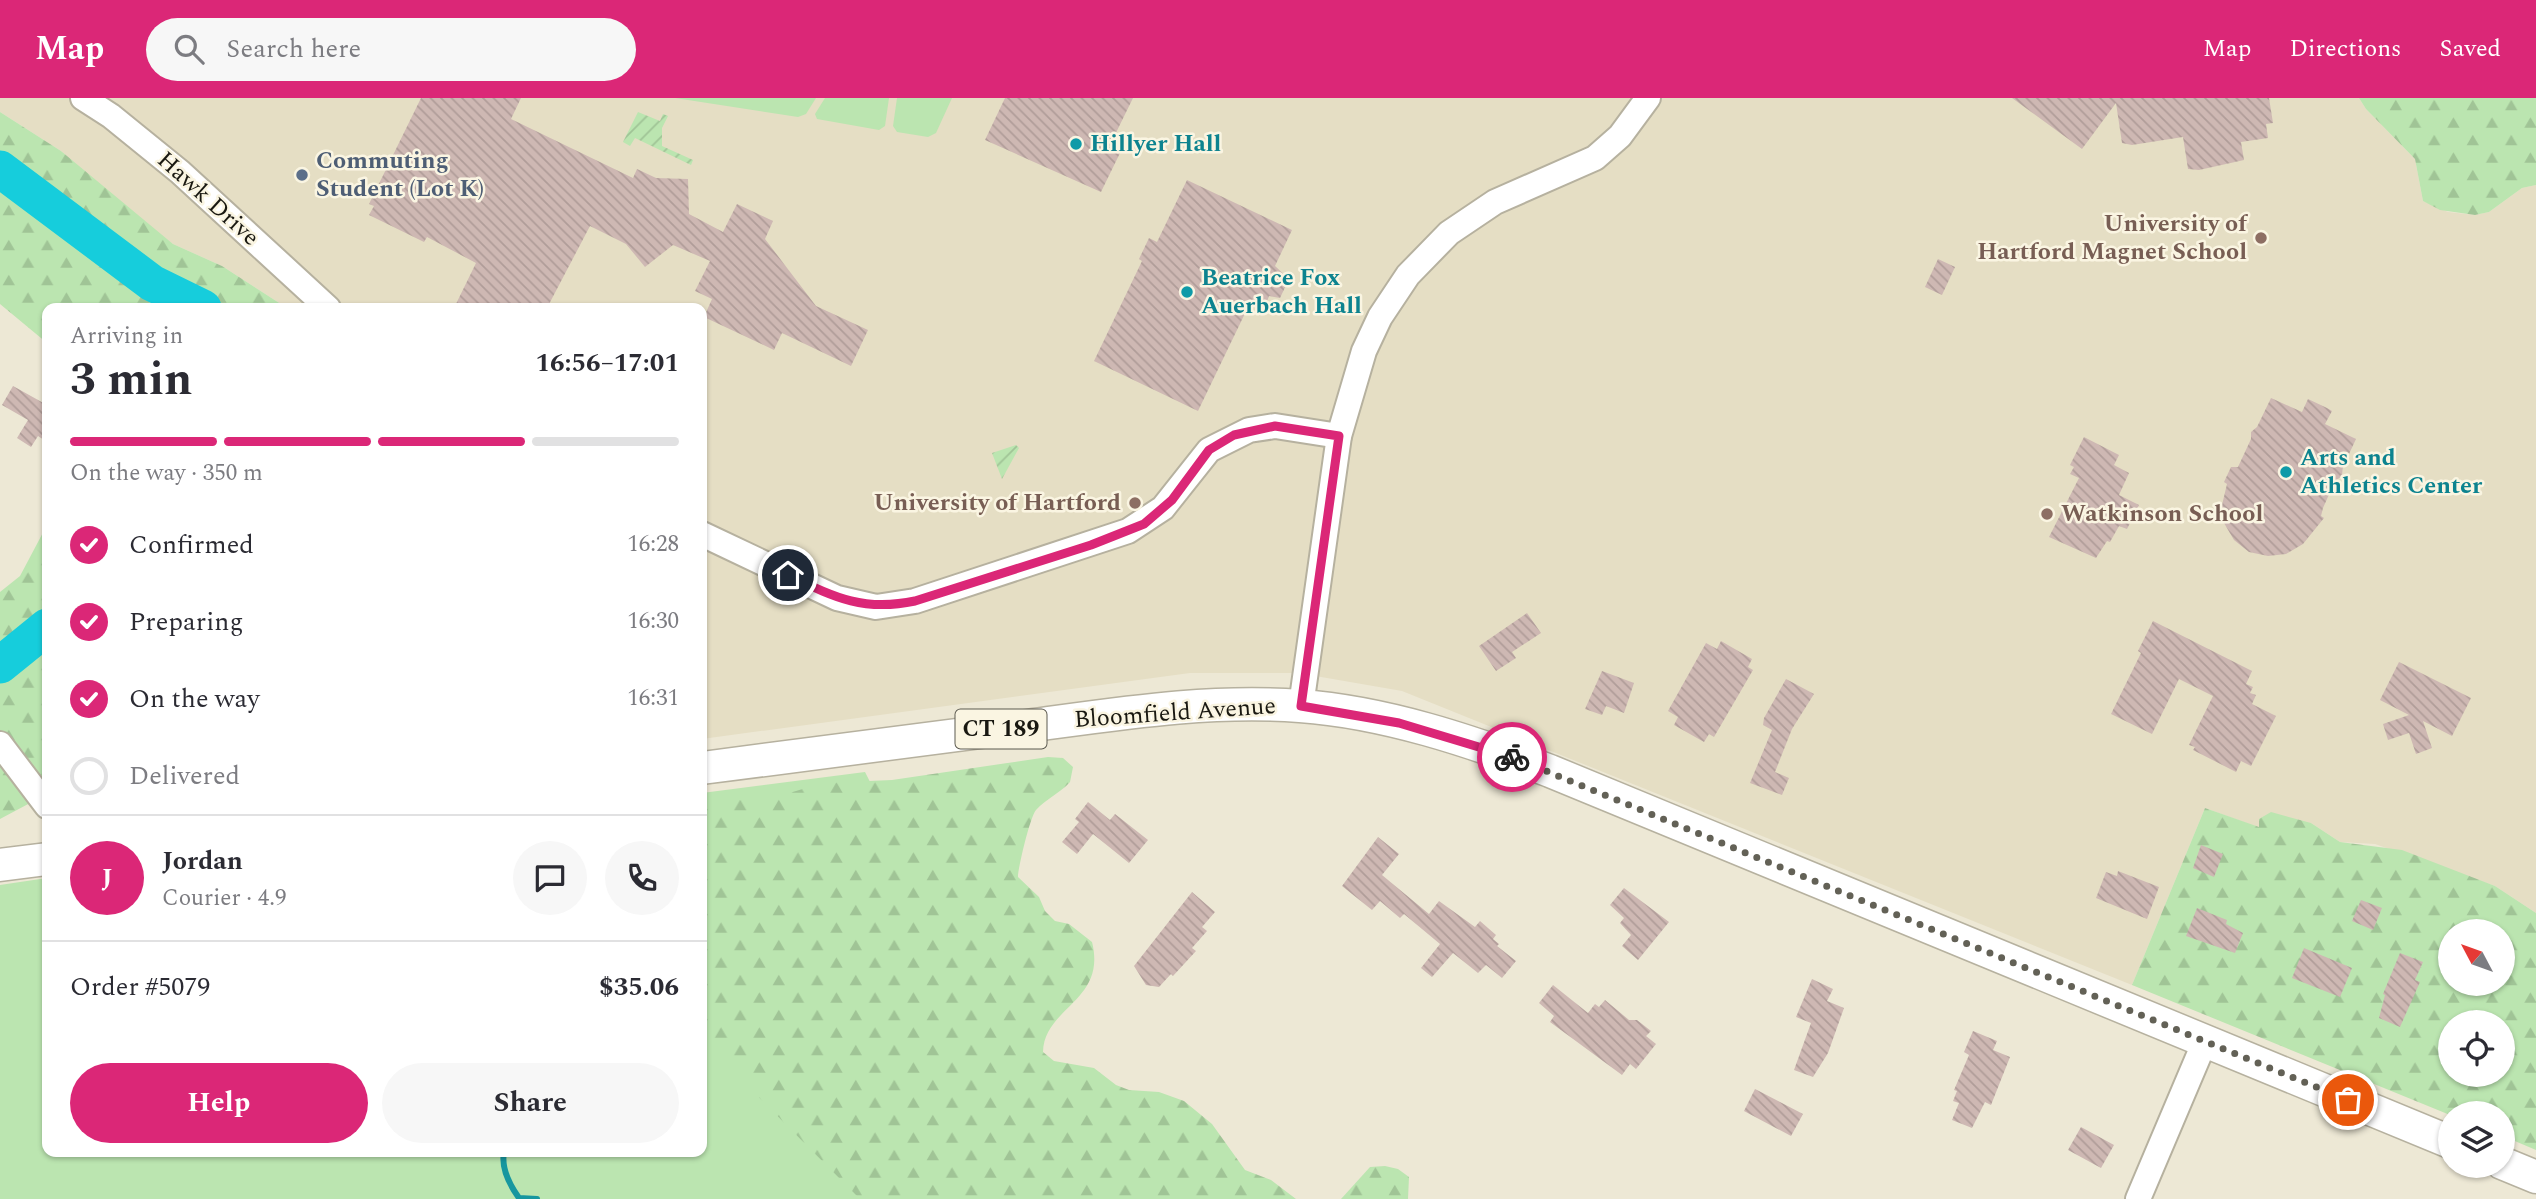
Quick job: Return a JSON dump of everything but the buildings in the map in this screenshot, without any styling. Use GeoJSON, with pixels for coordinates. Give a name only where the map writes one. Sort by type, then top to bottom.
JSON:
{"type":"FeatureCollection","features":[{"type":"Feature","properties":{"kind":"main road","name":"Bloomfield Avenue"},"geometry":{"type":"LineString","coordinates":[[707,767],[1136,712],[1234,705],[1301,706],[1399,723],[1528,763],[2438,1137]]}},
{"type":"Feature","properties":{"kind":"main road"},"geometry":{"type":"LineString","coordinates":[[0,865],[42,860]]}},
{"type":"Feature","properties":{"kind":"main road"},"geometry":{"type":"LineString","coordinates":[[2515,1168],[2536,1177]]}},
{"type":"Feature","properties":{"kind":"street","name":"Hawk Drive"},"geometry":{"type":"LineString","coordinates":[[83,98],[111,116],[180,172],[323,303]]}},
{"type":"Feature","properties":{"kind":"street"},"geometry":{"type":"LineString","coordinates":[[1301,706],[1339,436],[1372,332],[1388,302],[1423,258],[1449,233],[1495,202],[1595,158],[1620,136],[1648,98]]}},
{"type":"Feature","properties":{"kind":"street"},"geometry":{"type":"LineString","coordinates":[[707,536],[837,598],[853,603],[888,607],[982,581],[1144,524],[1172,500],[1209,450],[1234,435],[1275,426],[1339,436]]}},
{"type":"Feature","properties":{"kind":"street"},"geometry":{"type":"LineString","coordinates":[[0,744],[42,799]]}},
{"type":"Feature","properties":{"kind":"street"},"geometry":{"type":"LineString","coordinates":[[2138,1199],[2205,1041]]}},
{"type":"Feature","properties":{"kind":"shaded area"},"geometry":{"type":"Polygon","coordinates":[[[0,98],[2359,98],[2366,109],[2415,159],[2423,201],[2448,212],[2475,215],[2489,212],[2522,188],[2536,185],[2536,913],[2495,886],[2375,844],[2340,842],[2311,823],[2260,828],[2205,808],[2132,985],[1402,691],[1298,673],[1190,673],[707,738],[707,303],[279,303],[222,266],[173,244],[150,228],[61,151],[0,112],[0,98]]]}},
{"type":"Feature","properties":{"kind":"green space"},"geometry":{"type":"Polygon","coordinates":[[[675,98],[816,98],[806,114],[798,117],[675,98]]]}},
{"type":"Feature","properties":{"kind":"green space"},"geometry":{"type":"Polygon","coordinates":[[[825,98],[889,98],[885,126],[879,130],[817,119],[815,114],[825,98]]]}},
{"type":"Feature","properties":{"kind":"green space"},"geometry":{"type":"Polygon","coordinates":[[[897,98],[952,98],[936,133],[928,137],[897,132],[893,126],[897,98]]]}},
{"type":"Feature","properties":{"kind":"green space"},"geometry":{"type":"Polygon","coordinates":[[[2359,98],[2536,98],[2536,185],[2522,188],[2489,212],[2475,215],[2440,210],[2423,201],[2415,159],[2366,109],[2359,98]]]}},
{"type":"Feature","properties":{"kind":"green space"},"geometry":{"type":"Polygon","coordinates":[[[0,112],[61,151],[173,244],[222,266],[279,303],[42,303],[42,339],[0,304],[0,112]]]}},
{"type":"Feature","properties":{"kind":"green space"},"geometry":{"type":"Polygon","coordinates":[[[638,112],[660,121],[663,114],[668,116],[662,128],[662,146],[693,160],[691,165],[635,138],[630,146],[623,142],[638,112]]]}},
{"type":"Feature","properties":{"kind":"green space"},"geometry":{"type":"Polygon","coordinates":[[[1016,445],[1019,448],[1002,479],[992,453],[1016,445]]]}},
{"type":"Feature","properties":{"kind":"green space"},"geometry":{"type":"Polygon","coordinates":[[[42,534],[42,797],[0,819],[0,592],[20,576],[42,534]]]}},
{"type":"Feature","properties":{"kind":"green space"},"geometry":{"type":"Polygon","coordinates":[[[1048,757],[1063,758],[1073,767],[1070,782],[1036,810],[1018,877],[1039,897],[1045,911],[1055,921],[1069,924],[1092,942],[1094,962],[1091,978],[1083,991],[1053,1024],[1046,1037],[1043,1052],[1054,1061],[1094,1068],[1116,1085],[1129,1090],[1159,1092],[1184,1101],[1212,1124],[1245,1170],[1271,1180],[1296,1199],[860,1199],[707,1045],[707,803],[783,795],[822,783],[892,780],[1048,757]]]}},
{"type":"Feature","properties":{"kind":"green space"},"geometry":{"type":"Polygon","coordinates":[[[865,772],[940,920],[1006,1025],[1188,1172],[1237,1199],[0,1199],[0,885],[42,879],[42,1157],[707,1157],[707,792],[865,772]]]}},
{"type":"Feature","properties":{"kind":"green space"},"geometry":{"type":"Polygon","coordinates":[[[2205,808],[2259,827],[2259,819],[2271,812],[2311,823],[2340,842],[2402,850],[2495,886],[2536,913],[2536,1150],[2515,1141],[2515,1101],[2438,1101],[2438,1110],[2132,985],[2205,808]]]}},
{"type":"Feature","properties":{"kind":"green space"},"geometry":{"type":"Polygon","coordinates":[[[1370,1167],[1398,1169],[1409,1177],[1408,1199],[1341,1199],[1370,1167]]]}},
{"type":"Feature","properties":{"kind":"waterway"},"geometry":{"type":"LineString","coordinates":[[0,169],[152,283],[193,303]]}},
{"type":"Feature","properties":{"kind":"waterway"},"geometry":{"type":"LineString","coordinates":[[0,665],[42,631]]}},
{"type":"Feature","properties":{"kind":"waterway"},"geometry":{"type":"LineString","coordinates":[[504,1157],[507,1176],[519,1198],[537,1199]]}},
{"type":"Feature","properties":{"kind":"way so far"},"geometry":{"type":"LineString","coordinates":[[1512,757],[2348,1100]]}},
{"type":"Feature","properties":{"kind":"place","name":"Hillyer Hall"},"geometry":{"type":"Point","coordinates":[1076,144]}},
{"type":"Feature","properties":{"kind":"place","name":"Commuting Student (Lot K)"},"geometry":{"type":"Point","coordinates":[302,175]}},
{"type":"Feature","properties":{"kind":"place","name":"University of Hartford Magnet School"},"geometry":{"type":"Point","coordinates":[2261,238]}},
{"type":"Feature","properties":{"kind":"place","name":"Beatrice Fox Auerbach Hall"},"geometry":{"type":"Point","coordinates":[1187,292]}},
{"type":"Feature","properties":{"kind":"place","name":"Arts and Athletics Center"},"geometry":{"type":"Point","coordinates":[2286,472]}},
{"type":"Feature","properties":{"kind":"place","name":"University of Hartford"},"geometry":{"type":"Point","coordinates":[1135,503]}},
{"type":"Feature","properties":{"kind":"place","name":"Watkinson School"},"geometry":{"type":"Point","coordinates":[2047,514]}},
{"type":"Feature","properties":{"kind":"route"},"geometry":{"type":"LineString","coordinates":[[788,575],[853,603],[888,607],[915,601],[1091,545],[1144,524],[1172,500],[1186,477],[1209,450],[1234,435],[1275,426],[1339,436],[1301,706],[1399,723],[1512,757]]}}]}
